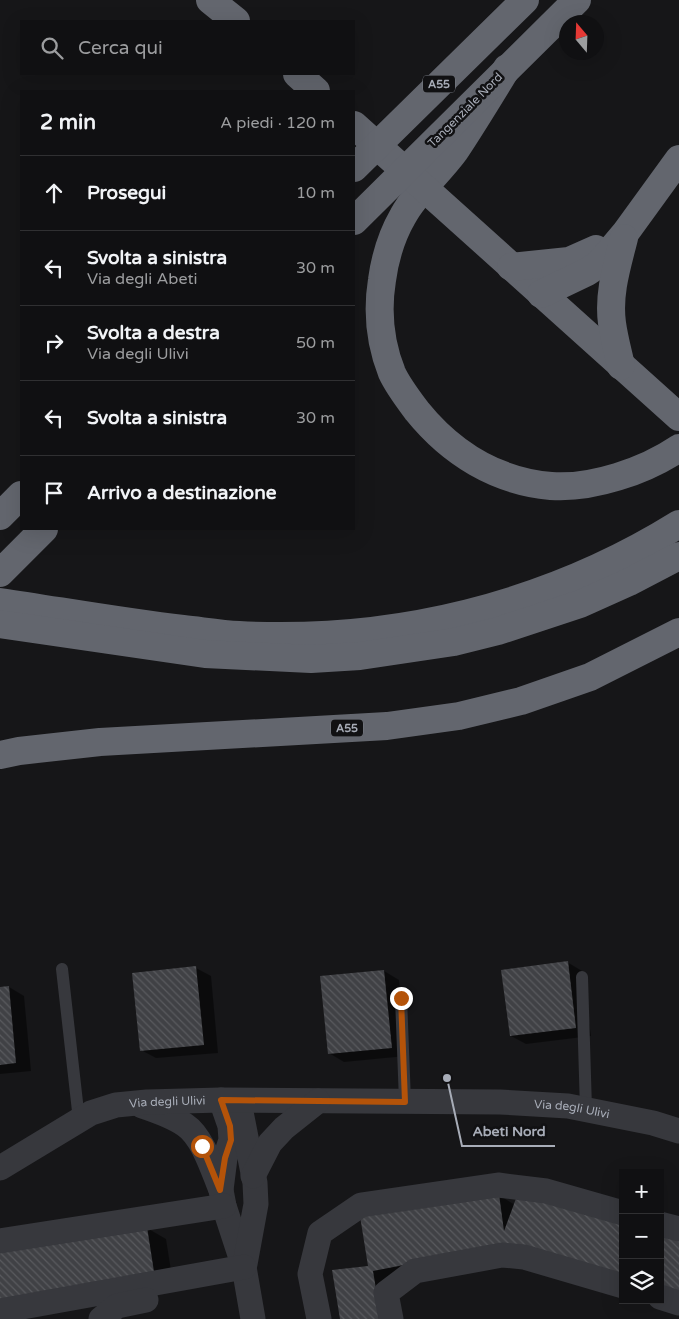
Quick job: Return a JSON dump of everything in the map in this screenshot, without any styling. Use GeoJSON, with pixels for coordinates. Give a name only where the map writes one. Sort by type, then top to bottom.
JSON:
{"type":"FeatureCollection","features":[{"type":"Feature","properties":{"kind":"highway"},"geometry":{"type":"LineString","coordinates":[[210,0],[235,20]]}},
{"type":"Feature","properties":{"kind":"highway","name":"A55"},"geometry":{"type":"LineString","coordinates":[[355,167],[525,0]]}},
{"type":"Feature","properties":{"kind":"highway","name":"Tangenziale Nord"},"geometry":{"type":"LineString","coordinates":[[355,220],[577,0]]}},
{"type":"Feature","properties":{"kind":"highway"},"geometry":{"type":"LineString","coordinates":[[508,68],[454,152],[403,216],[388,251],[379,309],[383,341],[392,373],[409,401],[431,429],[455,450],[483,468],[514,480],[552,486],[589,484],[626,474],[669,455],[679,448]]}},
{"type":"Feature","properties":{"kind":"highway"},"geometry":{"type":"LineString","coordinates":[[298,75],[315,90]]}},
{"type":"Feature","properties":{"kind":"highway"},"geometry":{"type":"LineString","coordinates":[[355,126],[674,413]]}},
{"type":"Feature","properties":{"kind":"highway"},"geometry":{"type":"LineString","coordinates":[[541,294],[587,272],[599,264],[626,232],[679,159]]}},
{"type":"Feature","properties":{"kind":"highway"},"geometry":{"type":"LineString","coordinates":[[511,267],[569,261],[589,254],[626,232]]}},
{"type":"Feature","properties":{"kind":"highway"},"geometry":{"type":"LineString","coordinates":[[621,366],[612,323],[612,298],[613,283],[626,232]]}},
{"type":"Feature","properties":{"kind":"highway"},"geometry":{"type":"LineString","coordinates":[[0,516],[20,496]]}},
{"type":"Feature","properties":{"kind":"highway"},"geometry":{"type":"LineString","coordinates":[[0,602],[158,626],[237,635],[287,637],[380,630],[456,616],[537,594],[613,561],[679,524]]}},
{"type":"Feature","properties":{"kind":"highway"},"geometry":{"type":"LineString","coordinates":[[0,573],[43,530]]}},
{"type":"Feature","properties":{"kind":"highway"},"geometry":{"type":"LineString","coordinates":[[7,626],[205,654],[311,659],[360,656],[454,642],[522,624],[580,604],[629,582],[679,556]]}},
{"type":"Feature","properties":{"kind":"highway","name":"A55"},"geometry":{"type":"LineString","coordinates":[[0,755],[19,751],[100,742],[387,726],[458,716],[521,701],[590,677],[679,632]]}},
{"type":"Feature","properties":{"kind":"street","name":"Via degli Ulivi"},"geometry":{"type":"LineString","coordinates":[[0,1168],[91,1113],[116,1105],[132,1103],[230,1100],[500,1102],[568,1106],[653,1123],[679,1131]]}},
{"type":"Feature","properties":{"kind":"street"},"geometry":{"type":"LineString","coordinates":[[230,1100],[254,1176],[256,1204],[246,1275]]}},
{"type":"Feature","properties":{"kind":"street"},"geometry":{"type":"LineString","coordinates":[[222,1198],[225,1158],[231,1140],[230,1100]]}},
{"type":"Feature","properties":{"kind":"street"},"geometry":{"type":"LineString","coordinates":[[254,1176],[270,1143],[284,1128],[318,1101]]}},
{"type":"Feature","properties":{"kind":"street"},"geometry":{"type":"LineString","coordinates":[[132,1103],[165,1114],[187,1126],[202,1146],[222,1198],[246,1275],[253,1319]]}},
{"type":"Feature","properties":{"kind":"street"},"geometry":{"type":"LineString","coordinates":[[318,1319],[310,1274],[320,1233],[361,1205],[498,1185],[546,1191],[619,1212]]}},
{"type":"Feature","properties":{"kind":"street"},"geometry":{"type":"LineString","coordinates":[[0,1242],[222,1198]]}},
{"type":"Feature","properties":{"kind":"street"},"geometry":{"type":"LineString","coordinates":[[664,1225],[679,1229]]}},
{"type":"Feature","properties":{"kind":"street"},"geometry":{"type":"LineString","coordinates":[[391,1319],[386,1294],[415,1271],[502,1255],[524,1257],[619,1285]]}},
{"type":"Feature","properties":{"kind":"street"},"geometry":{"type":"LineString","coordinates":[[0,1310],[246,1275]]}},
{"type":"Feature","properties":{"kind":"street"},"geometry":{"type":"LineString","coordinates":[[101,1319],[117,1306],[246,1275]]}},
{"type":"Feature","properties":{"kind":"street"},"geometry":{"type":"LineString","coordinates":[[664,1298],[679,1302]]}},
{"type":"Feature","properties":{"kind":"lane"},"geometry":{"type":"LineString","coordinates":[[62,969],[79,1120]]}},
{"type":"Feature","properties":{"kind":"lane"},"geometry":{"type":"LineString","coordinates":[[582,977],[586,1109]]}},
{"type":"Feature","properties":{"kind":"lane"},"geometry":{"type":"LineString","coordinates":[[401,998],[405,1102]]}},
{"type":"Feature","properties":{"kind":"building"},"geometry":{"type":"Polygon","coordinates":[[[568,961],[576,1028],[510,1036],[501,970],[568,961]]]}},
{"type":"Feature","properties":{"kind":"building"},"geometry":{"type":"Polygon","coordinates":[[[196,966],[204,1045],[140,1051],[132,973],[196,966]]]}},
{"type":"Feature","properties":{"kind":"building"},"geometry":{"type":"Polygon","coordinates":[[[384,970],[392,1048],[328,1054],[320,976],[384,970]]]}},
{"type":"Feature","properties":{"kind":"building"},"geometry":{"type":"Polygon","coordinates":[[[9,986],[16,1063],[0,1065],[0,987],[9,986]]]}},
{"type":"Feature","properties":{"kind":"building"},"geometry":{"type":"Polygon","coordinates":[[[518,1193],[619,1224],[619,1274],[511,1244],[373,1271],[381,1319],[340,1319],[332,1270],[368,1266],[360,1216],[499,1194],[504,1231],[518,1193]]]}},
{"type":"Feature","properties":{"kind":"building"},"geometry":{"type":"Polygon","coordinates":[[[147,1227],[155,1278],[0,1307],[0,1248],[147,1227]]]}},
{"type":"Feature","properties":{"kind":"building"},"geometry":{"type":"Polygon","coordinates":[[[664,1237],[679,1241],[679,1291],[664,1287],[664,1237]]]}},
{"type":"Feature","properties":{"kind":"place","name":"Abeti Nord"},"geometry":{"type":"Point","coordinates":[447,1078]}},
{"type":"Feature","properties":{"kind":"route"},"geometry":{"type":"LineString","coordinates":[[202,1146],[220,1190],[225,1158],[231,1140],[230,1126],[221,1100],[405,1102],[401,998]]}}]}
